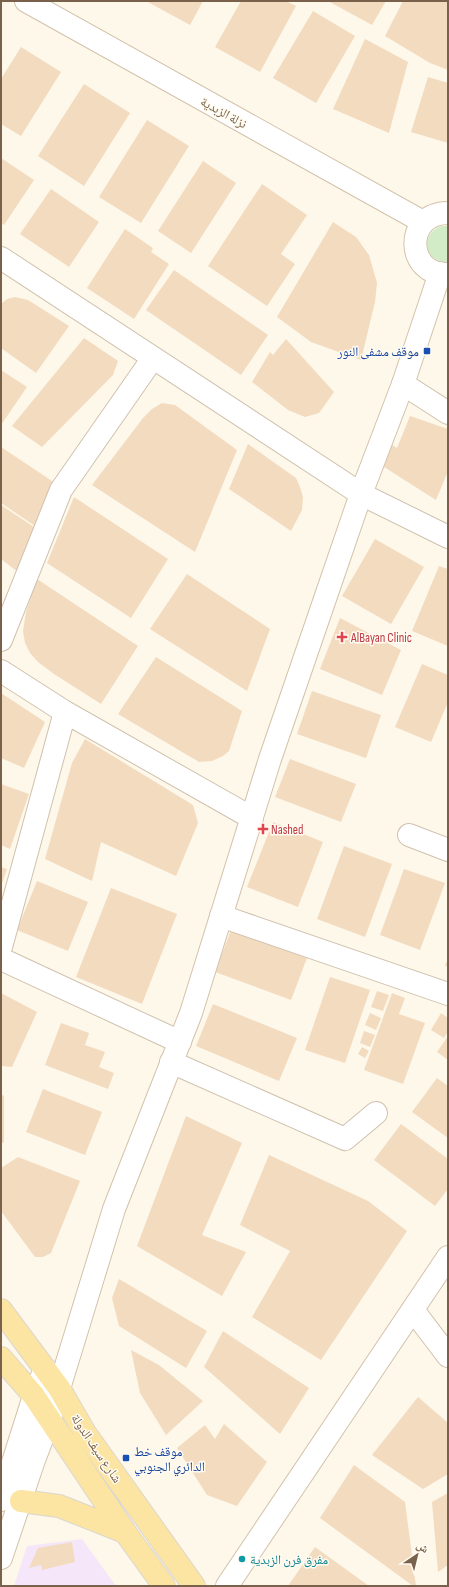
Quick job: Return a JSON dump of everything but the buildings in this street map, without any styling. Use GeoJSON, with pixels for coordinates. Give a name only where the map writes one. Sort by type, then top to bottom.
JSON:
{"type":"FeatureCollection","features":[{"type":"Feature","properties":{"kind":"main road","name":"شارع سيف الدولة"},"geometry":{"type":"LineString","coordinates":[[1,1310],[59,1388],[85,1433],[194,1586]]}},
{"type":"Feature","properties":{"kind":"main road","name":"شارع سيف الدولة"},"geometry":{"type":"LineString","coordinates":[[1,1358],[34,1396],[50,1418],[125,1532],[164,1586]]}},
{"type":"Feature","properties":{"kind":"main road"},"geometry":{"type":"LineString","coordinates":[[11,1501],[59,1506],[125,1532]]}},
{"type":"Feature","properties":{"kind":"street","name":"نزلة الزبدية"},"geometry":{"type":"LineString","coordinates":[[26,1],[423,222]]}},
{"type":"Feature","properties":{"kind":"street"},"geometry":{"type":"LineString","coordinates":[[11,1501],[34,1460],[50,1418],[114,1209],[191,1013],[270,759],[361,494],[444,274],[427,268],[420,260],[416,250],[415,240],[418,230],[423,222],[431,216],[440,213],[448,213]]}},
{"type":"Feature","properties":{"kind":"street"},"geometry":{"type":"LineString","coordinates":[[3,264],[153,358],[361,494],[448,537]]}},
{"type":"Feature","properties":{"kind":"street"},"geometry":{"type":"LineString","coordinates":[[1,640],[61,490],[153,358]]}},
{"type":"Feature","properties":{"kind":"street"},"geometry":{"type":"LineString","coordinates":[[403,384],[448,413]]}},
{"type":"Feature","properties":{"kind":"street"},"geometry":{"type":"LineString","coordinates":[[1,671],[65,712],[252,818]]}},
{"type":"Feature","properties":{"kind":"street"},"geometry":{"type":"LineString","coordinates":[[1,947],[65,712]]}},
{"type":"Feature","properties":{"kind":"street"},"geometry":{"type":"LineString","coordinates":[[409,835],[448,850]]}},
{"type":"Feature","properties":{"kind":"street"},"geometry":{"type":"LineString","coordinates":[[221,916],[448,994]]}},
{"type":"Feature","properties":{"kind":"street"},"geometry":{"type":"LineString","coordinates":[[1,959],[180,1042]]}},
{"type":"Feature","properties":{"kind":"street"},"geometry":{"type":"LineString","coordinates":[[172,1062],[346,1139],[376,1113]]}},
{"type":"Feature","properties":{"kind":"street"},"geometry":{"type":"LineString","coordinates":[[227,1586],[448,1257]]}},
{"type":"Feature","properties":{"kind":"street"},"geometry":{"type":"LineString","coordinates":[[413,1310],[448,1356]]}},
{"type":"Feature","properties":{"kind":"street"},"geometry":{"type":"LineString","coordinates":[[1,1558],[11,1501],[34,1396],[45,1368]]}},
{"type":"Feature","properties":{"kind":"shaded area"},"geometry":{"type":"Polygon","coordinates":[[[82,1539],[116,1586],[14,1586],[27,1546],[82,1539]]]}},
{"type":"Feature","properties":{"kind":"green space"},"geometry":{"type":"Polygon","coordinates":[[[442,226],[448,226],[448,262],[440,261],[434,258],[429,253],[427,247],[427,241],[430,235],[442,226]]]}},
{"type":"Feature","properties":{"kind":"place","name":"موقف مشفى النور"},"geometry":{"type":"Point","coordinates":[427,351]}},
{"type":"Feature","properties":{"kind":"place","name":"AlBayan Clinic"},"geometry":{"type":"Point","coordinates":[342,637]}},
{"type":"Feature","properties":{"kind":"place","name":"Nashed"},"geometry":{"type":"Point","coordinates":[263,829]}},
{"type":"Feature","properties":{"kind":"place","name":"موقف خط الدائري الجنوبي"},"geometry":{"type":"Point","coordinates":[126,1458]}},
{"type":"Feature","properties":{"kind":"place","name":"مفرق فرن الزبدية"},"geometry":{"type":"Point","coordinates":[242,1559]}}]}
